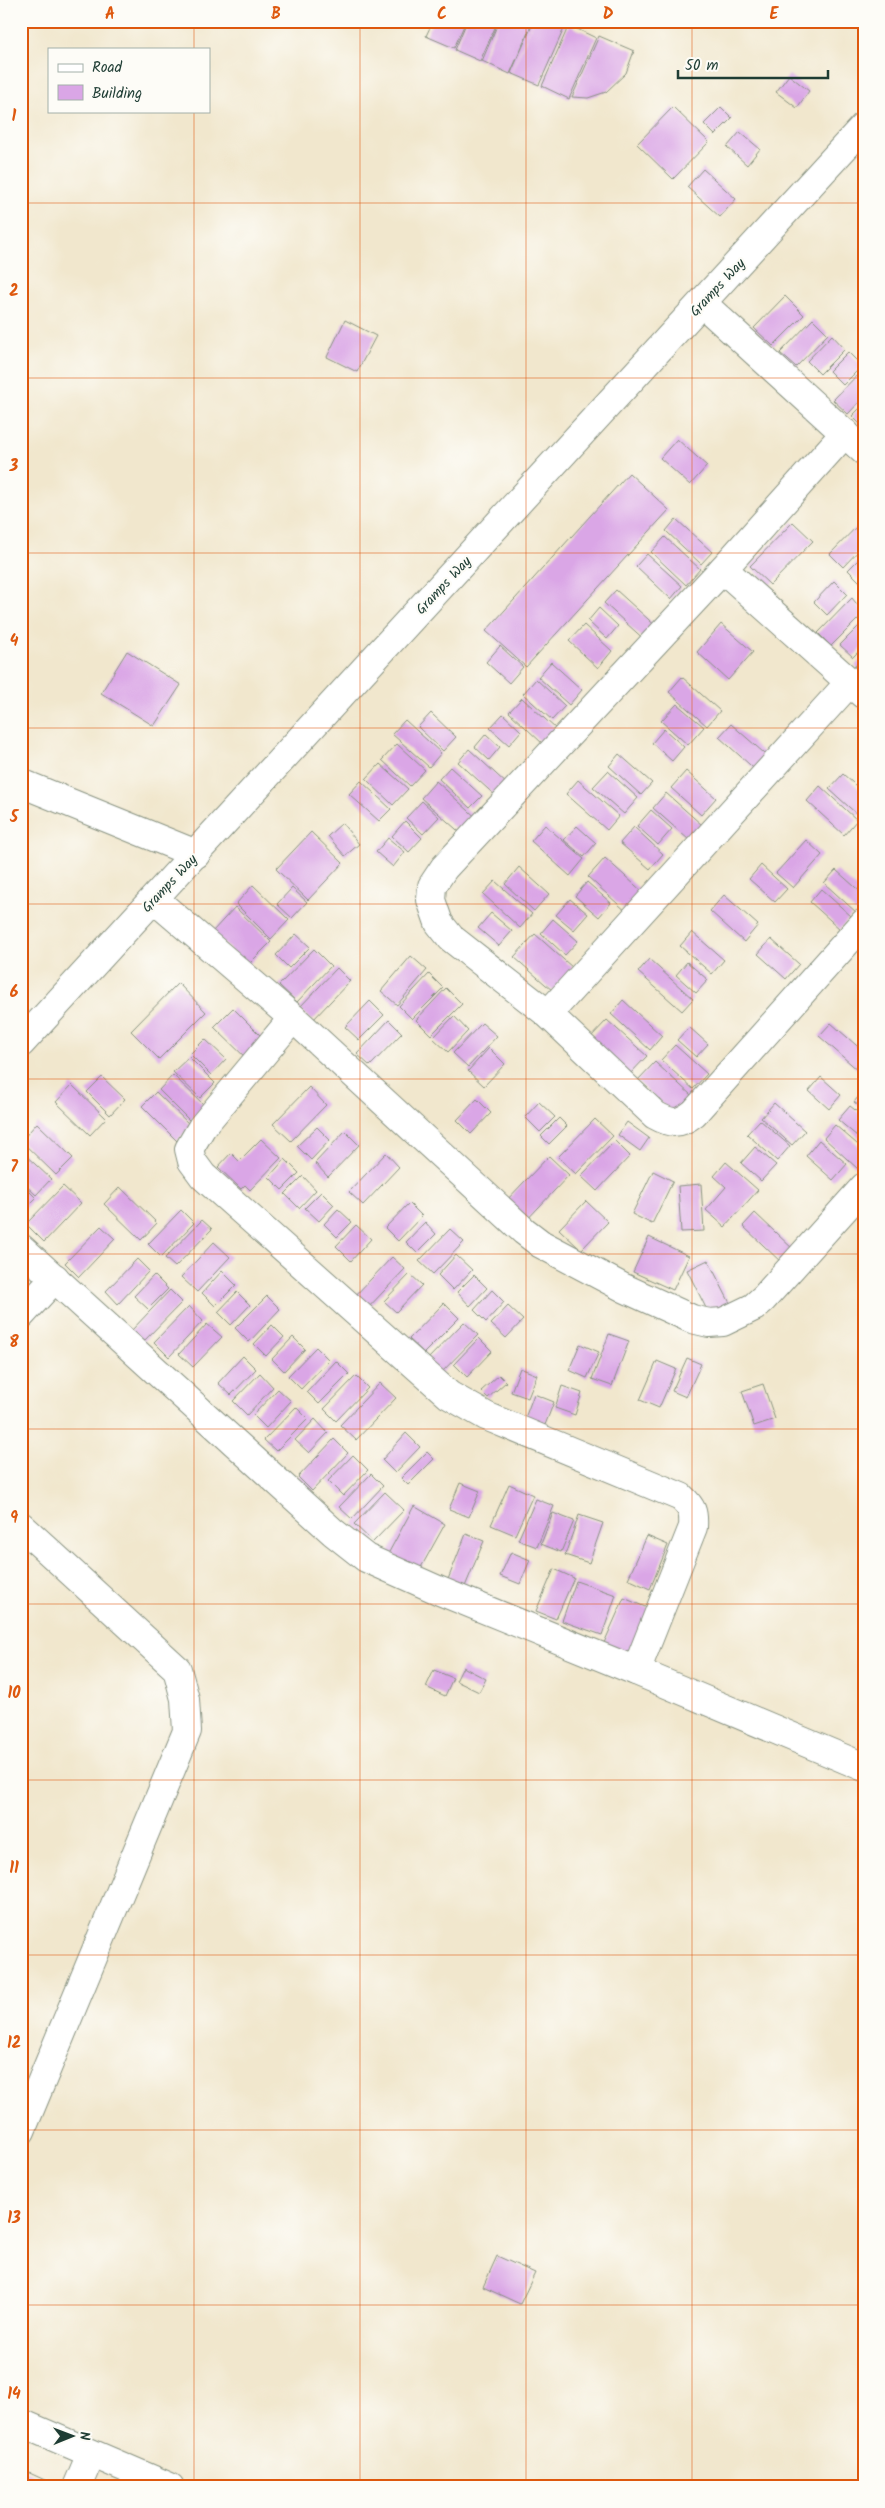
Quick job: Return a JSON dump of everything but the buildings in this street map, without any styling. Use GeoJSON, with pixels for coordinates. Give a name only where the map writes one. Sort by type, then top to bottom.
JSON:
{"type":"FeatureCollection","features":[{"type":"Feature","properties":{"kind":"street","name":"Gramps Way"},"geometry":{"type":"LineString","coordinates":[[21,1043],[864,126]]}},
{"type":"Feature","properties":{"kind":"street"},"geometry":{"type":"LineString","coordinates":[[702,303],[854,442],[723,569],[444,868],[432,886],[431,900],[434,913],[451,938],[548,1014],[654,1115],[672,1124],[684,1121],[694,1114],[864,923]]}},
{"type":"Feature","properties":{"kind":"street"},"geometry":{"type":"LineString","coordinates":[[548,1014],[857,688],[723,569]]}},
{"type":"Feature","properties":{"kind":"street"},"geometry":{"type":"LineString","coordinates":[[21,783],[196,854]]}},
{"type":"Feature","properties":{"kind":"street"},"geometry":{"type":"LineString","coordinates":[[154,899],[293,1018],[524,1231],[541,1244],[624,1288],[692,1319],[709,1323],[723,1322],[754,1307],[864,1187]]}},
{"type":"Feature","properties":{"kind":"street"},"geometry":{"type":"LineString","coordinates":[[293,1018],[192,1140],[189,1149],[192,1161],[203,1176],[449,1394],[486,1416],[681,1497],[691,1506],[694,1514],[693,1528],[636,1671]]}},
{"type":"Feature","properties":{"kind":"street"},"geometry":{"type":"LineString","coordinates":[[21,1248],[333,1532],[366,1558],[440,1591],[864,1767]]}},
{"type":"Feature","properties":{"kind":"street"},"geometry":{"type":"LineString","coordinates":[[21,1314],[55,1278]]}},
{"type":"Feature","properties":{"kind":"street"},"geometry":{"type":"LineString","coordinates":[[21,1526],[177,1669],[185,1698],[187,1731],[21,2131]]}},
{"type":"Feature","properties":{"kind":"street"},"geometry":{"type":"LineString","coordinates":[[21,2423],[170,2487]]}},
{"type":"Feature","properties":{"kind":"street"},"geometry":{"type":"LineString","coordinates":[[77,2487],[91,2454]]}}]}
